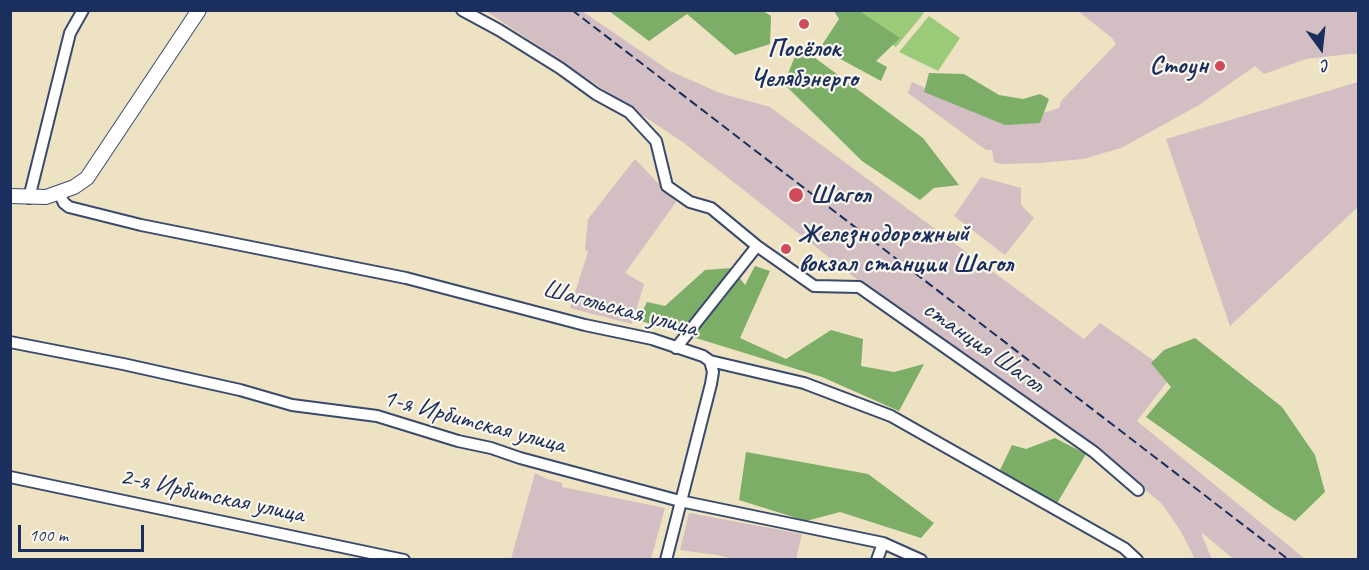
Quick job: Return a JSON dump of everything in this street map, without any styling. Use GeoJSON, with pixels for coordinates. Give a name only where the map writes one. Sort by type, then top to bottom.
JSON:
{"type":"FeatureCollection","features":[{"type":"Feature","properties":{"kind":"main road"},"geometry":{"type":"LineString","coordinates":[[10,196],[46,197],[74,187],[87,178],[199,10]]}},
{"type":"Feature","properties":{"kind":"street"},"geometry":{"type":"LineString","coordinates":[[29,198],[70,33],[83,10]]}},
{"type":"Feature","properties":{"kind":"street","name":"станция Шагол"},"geometry":{"type":"LineString","coordinates":[[462,10],[499,30],[560,68],[596,94],[629,112],[656,141],[667,186],[690,202],[711,208],[757,246],[814,286],[859,287],[1094,452],[1138,490]]}},
{"type":"Feature","properties":{"kind":"street","name":"Шагольская улица"},"geometry":{"type":"LineString","coordinates":[[59,193],[69,207],[136,224],[406,278],[585,325],[652,339],[703,356],[711,361],[804,383],[891,416],[1124,548],[1137,560]]}},
{"type":"Feature","properties":{"kind":"street"},"geometry":{"type":"LineString","coordinates":[[676,348],[757,246]]}},
{"type":"Feature","properties":{"kind":"street","name":"1-я Ирбитская улица"},"geometry":{"type":"LineString","coordinates":[[10,342],[240,390],[292,405],[377,416],[458,441],[491,448],[680,501],[883,543],[921,560]]}},
{"type":"Feature","properties":{"kind":"street"},"geometry":{"type":"LineString","coordinates":[[666,560],[711,384],[713,372],[711,361]]}},
{"type":"Feature","properties":{"kind":"street","name":"2-я Ирбитская улица"},"geometry":{"type":"LineString","coordinates":[[10,477],[404,560]]}},
{"type":"Feature","properties":{"kind":"street"},"geometry":{"type":"LineString","coordinates":[[878,560],[883,543]]}},
{"type":"Feature","properties":{"kind":"shaded area"},"geometry":{"type":"Polygon","coordinates":[[[486,11],[582,11],[670,71],[720,93],[770,107],[1084,339],[1100,323],[1173,374],[1137,421],[1305,559],[1234,559],[1202,533],[1212,559],[1195,559],[1180,530],[1162,504],[1111,461],[883,300],[684,143],[486,11]]]}},
{"type":"Feature","properties":{"kind":"shaded area"},"geometry":{"type":"Polygon","coordinates":[[[1078,11],[1358,11],[1358,54],[1306,59],[1264,74],[1255,66],[1199,105],[1121,148],[1083,159],[1039,163],[1002,164],[994,162],[992,150],[986,150],[908,93],[912,82],[982,113],[1037,115],[1059,108],[1061,101],[1116,44],[1112,38],[1078,11]]]}},
{"type":"Feature","properties":{"kind":"shaded area"},"geometry":{"type":"Polygon","coordinates":[[[1358,82],[1358,207],[1230,326],[1166,139],[1358,82]]]}},
{"type":"Feature","properties":{"kind":"shaded area"},"geometry":{"type":"Polygon","coordinates":[[[635,159],[676,202],[625,273],[644,284],[632,324],[570,308],[588,252],[585,249],[588,219],[635,159]]]}},
{"type":"Feature","properties":{"kind":"shaded area"},"geometry":{"type":"Polygon","coordinates":[[[981,177],[1021,188],[1021,205],[1034,218],[1005,255],[954,216],[981,177]]]}},
{"type":"Feature","properties":{"kind":"shaded area"},"geometry":{"type":"Polygon","coordinates":[[[535,473],[562,483],[562,487],[665,508],[651,559],[511,559],[535,473]]]}},
{"type":"Feature","properties":{"kind":"shaded area"},"geometry":{"type":"Polygon","coordinates":[[[689,513],[802,534],[796,559],[734,559],[680,550],[689,513]]]}},
{"type":"Feature","properties":{"kind":"green space"},"geometry":{"type":"Polygon","coordinates":[[[920,10],[924,13],[896,47],[845,11],[920,10]]]}},
{"type":"Feature","properties":{"kind":"green space"},"geometry":{"type":"Polygon","coordinates":[[[609,11],[763,11],[771,16],[770,44],[735,55],[687,14],[649,41],[609,11]]]}},
{"type":"Feature","properties":{"kind":"green space"},"geometry":{"type":"Polygon","coordinates":[[[834,11],[859,11],[900,38],[876,61],[887,67],[881,81],[820,48],[839,19],[834,11]]]}},
{"type":"Feature","properties":{"kind":"green space"},"geometry":{"type":"Polygon","coordinates":[[[929,16],[960,38],[938,71],[899,52],[929,16]]]}},
{"type":"Feature","properties":{"kind":"green space"},"geometry":{"type":"Polygon","coordinates":[[[799,46],[923,138],[959,185],[934,188],[920,200],[862,161],[784,84],[799,46]]]}},
{"type":"Feature","properties":{"kind":"green space"},"geometry":{"type":"Polygon","coordinates":[[[929,73],[964,74],[999,95],[1023,99],[1040,94],[1049,99],[1040,123],[1005,125],[924,92],[929,73]]]}},
{"type":"Feature","properties":{"kind":"green space"},"geometry":{"type":"Polygon","coordinates":[[[755,266],[770,271],[740,338],[786,359],[831,330],[863,339],[861,366],[894,372],[924,364],[899,411],[822,377],[638,320],[647,302],[665,306],[705,270],[732,268],[745,285],[755,266]]]}},
{"type":"Feature","properties":{"kind":"green space"},"geometry":{"type":"Polygon","coordinates":[[[1195,338],[1282,407],[1315,455],[1325,492],[1295,521],[1146,417],[1171,387],[1151,363],[1164,350],[1195,338]]]}},
{"type":"Feature","properties":{"kind":"green space"},"geometry":{"type":"Polygon","coordinates":[[[1055,438],[1086,454],[1056,505],[1000,470],[1012,445],[1026,449],[1055,438]]]}},
{"type":"Feature","properties":{"kind":"green space"},"geometry":{"type":"Polygon","coordinates":[[[746,452],[868,474],[934,523],[921,538],[840,512],[806,521],[739,500],[746,452]]]}},
{"type":"Feature","properties":{"kind":"railway"},"geometry":{"type":"LineString","coordinates":[[572,10],[1289,560]]}},
{"type":"Feature","properties":{"kind":"place","name":"Посёлок Челябэнерго"},"geometry":{"type":"Point","coordinates":[804,24]}},
{"type":"Feature","properties":{"kind":"place","name":"Стоун"},"geometry":{"type":"Point","coordinates":[1220,66]}},
{"type":"Feature","properties":{"kind":"place","name":"Шагол"},"geometry":{"type":"Point","coordinates":[796,195]}},
{"type":"Feature","properties":{"kind":"place","name":"Железнодорожный вокзал станции Шагол"},"geometry":{"type":"Point","coordinates":[786,249]}}]}
